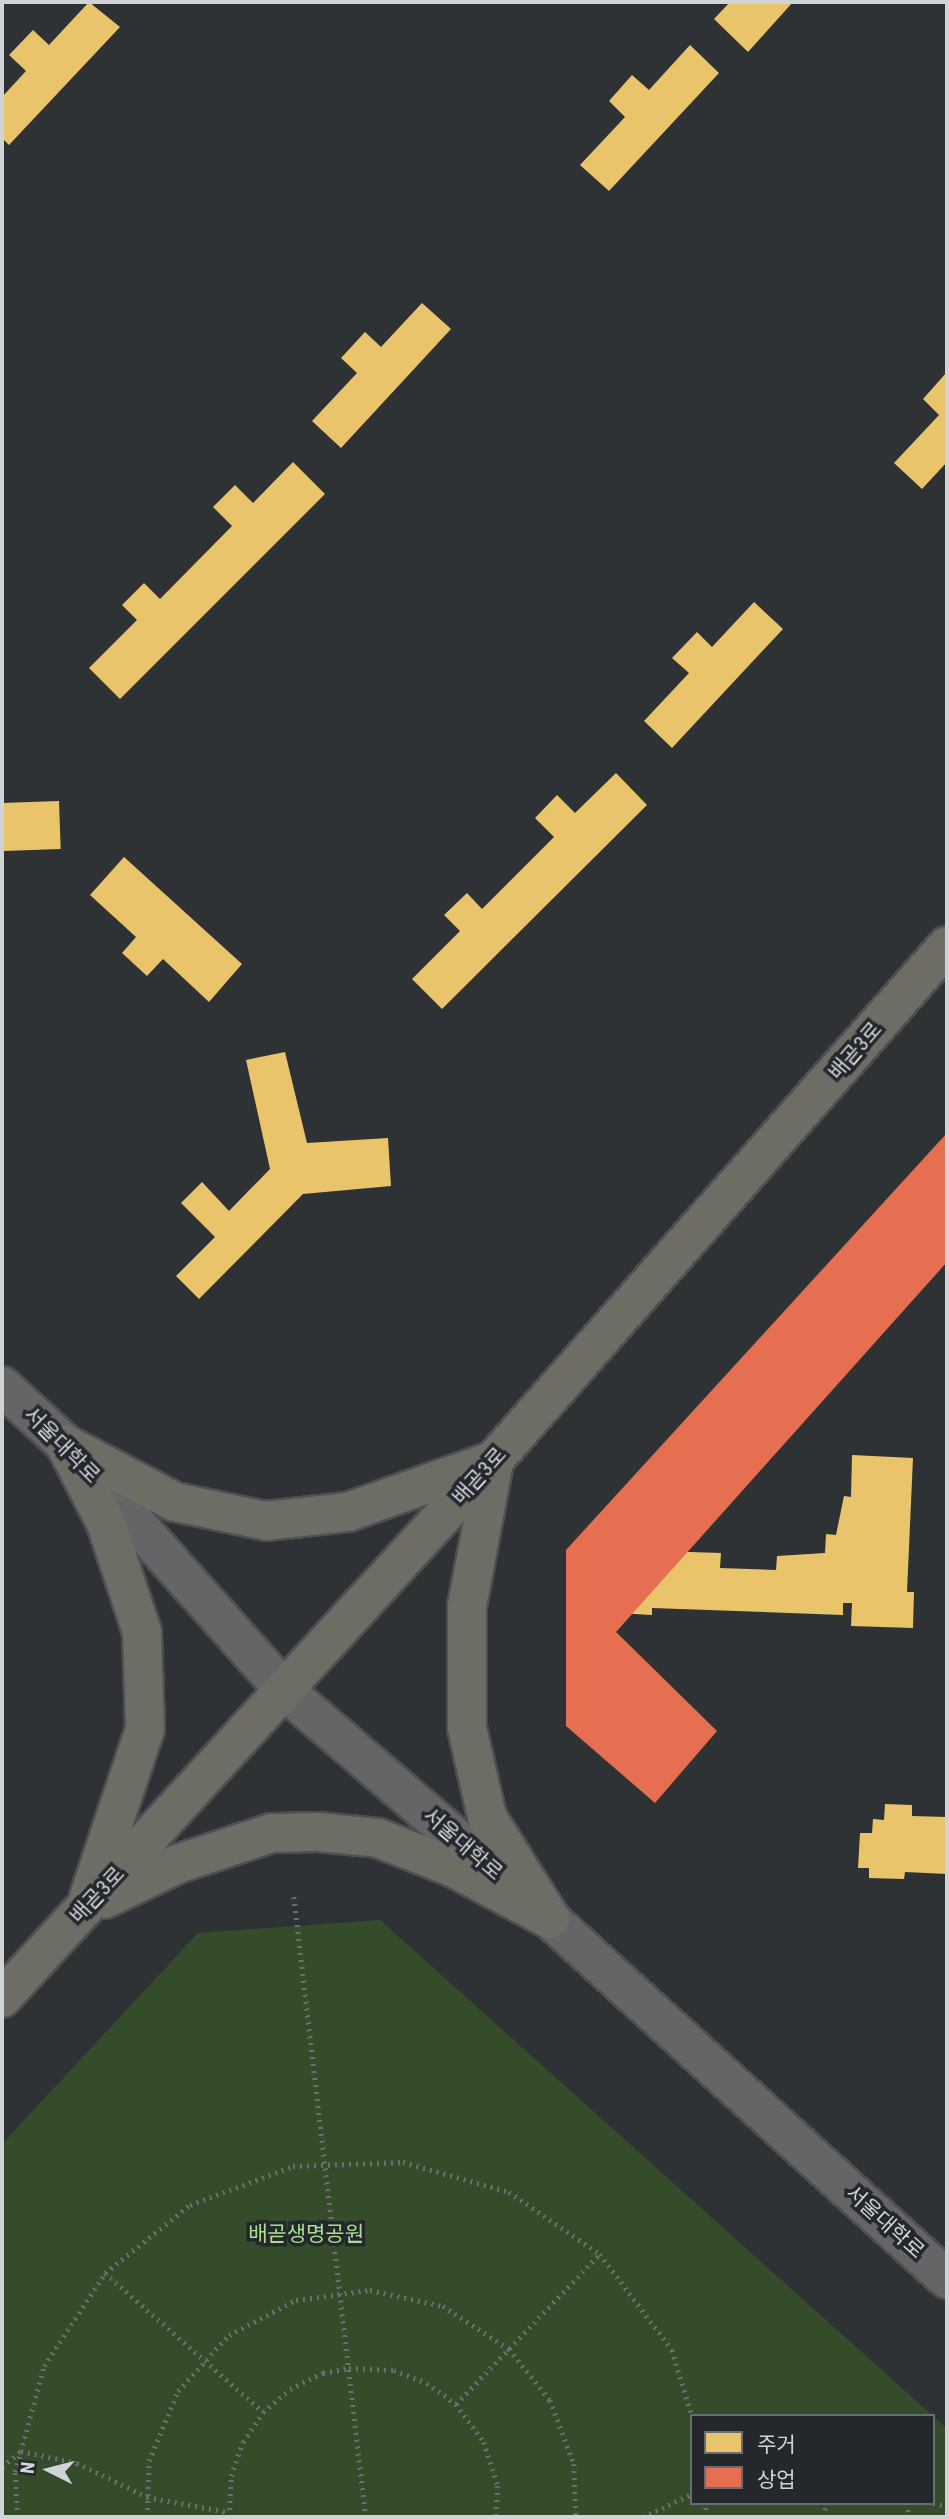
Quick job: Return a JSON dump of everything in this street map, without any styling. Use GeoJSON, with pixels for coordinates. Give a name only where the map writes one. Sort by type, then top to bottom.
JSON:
{"type":"FeatureCollection","features":[{"type":"Feature","properties":{"kind":"main road","name":"배곧3로"},"geometry":{"type":"LineString","coordinates":[[2,1998],[494,1460],[947,946]]}},
{"type":"Feature","properties":{"kind":"main road"},"geometry":{"type":"LineString","coordinates":[[65,1444],[175,1502],[266,1521],[348,1512],[494,1460]]}},
{"type":"Feature","properties":{"kind":"main road"},"geometry":{"type":"LineString","coordinates":[[65,1444],[106,1522],[142,1632],[145,1729],[84,1910]]}},
{"type":"Feature","properties":{"kind":"main road"},"geometry":{"type":"LineString","coordinates":[[494,1460],[467,1606],[467,1728],[487,1818],[550,1919]]}},
{"type":"Feature","properties":{"kind":"main road"},"geometry":{"type":"LineString","coordinates":[[84,1910],[189,1860],[272,1833],[318,1832],[378,1838],[452,1867],[550,1919]]}},
{"type":"Feature","properties":{"kind":"street","name":"서울대학로"},"geometry":{"type":"LineString","coordinates":[[2,1386],[65,1444],[284,1690],[550,1919],[947,2278]]}},
{"type":"Feature","properties":{"kind":"path"},"geometry":{"type":"LineString","coordinates":[[294,1897],[366,2517]]}},
{"type":"Feature","properties":{"kind":"path"},"geometry":{"type":"LineString","coordinates":[[18,2517],[15,2472],[44,2366],[105,2273],[190,2205],[293,2166],[403,2162],[509,2192],[600,2253],[672,2350],[691,2414]]}},
{"type":"Feature","properties":{"kind":"path"},"geometry":{"type":"LineString","coordinates":[[456,2404],[600,2253]]}},
{"type":"Feature","properties":{"kind":"path"},"geometry":{"type":"LineString","coordinates":[[105,2273],[263,2412]]}},
{"type":"Feature","properties":{"kind":"path"},"geometry":{"type":"LineString","coordinates":[[146,2517],[149,2461],[178,2391],[229,2335],[296,2300],[370,2290],[443,2306],[509,2349],[550,2399],[574,2464],[576,2517]]}},
{"type":"Feature","properties":{"kind":"path"},"geometry":{"type":"LineString","coordinates":[[21,2451],[77,2463],[147,2497],[229,2515],[230,2476],[243,2442],[263,2412],[290,2389],[323,2373],[349,2368],[394,2370],[427,2383],[456,2404],[484,2442],[498,2486],[496,2517]]}},
{"type":"Feature","properties":{"kind":"path"},"geometry":{"type":"LineString","coordinates":[[2,2467],[21,2451]]}},
{"type":"Feature","properties":{"kind":"path"},"geometry":{"type":"LineString","coordinates":[[643,2517],[690,2495]]}},
{"type":"Feature","properties":{"kind":"green space","name":"배곧생명공원"},"geometry":{"type":"Polygon","coordinates":[[[380,1920],[931,2414],[690,2414],[690,2505],[935,2505],[935,2418],[947,2429],[947,2517],[2,2517],[2,2144],[198,1933],[380,1920]]]}},
{"type":"Feature","properties":{"kind":"building: 주거"},"geometry":{"type":"Polygon","coordinates":[[[89,2],[120,27],[9,145],[2,138],[2,97],[26,71],[9,55],[33,30],[49,45],[89,2]]]}},
{"type":"Feature","properties":{"kind":"building: 주거"},"geometry":{"type":"Polygon","coordinates":[[[730,2],[793,2],[748,52],[714,19],[730,2]]]}},
{"type":"Feature","properties":{"kind":"building: 주거"},"geometry":{"type":"Polygon","coordinates":[[[690,45],[719,73],[609,191],[580,165],[625,117],[609,101],[632,75],[649,90],[690,45]]]}},
{"type":"Feature","properties":{"kind":"building: 주거"},"geometry":{"type":"Polygon","coordinates":[[[422,303],[451,329],[341,448],[312,421],[357,373],[341,358],[365,332],[381,347],[422,303]]]}},
{"type":"Feature","properties":{"kind":"building: 주거"},"geometry":{"type":"Polygon","coordinates":[[[947,372],[947,462],[922,489],[894,463],[939,415],[923,399],[947,372]]]}},
{"type":"Feature","properties":{"kind":"building: 주거"},"geometry":{"type":"Polygon","coordinates":[[[293,462],[325,494],[120,699],[89,668],[137,620],[122,605],[144,583],[160,599],[232,526],[213,507],[235,485],[253,503],[293,462]]]}},
{"type":"Feature","properties":{"kind":"building: 주거"},"geometry":{"type":"Polygon","coordinates":[[[754,602],[783,629],[672,748],[644,721],[689,673],[672,658],[697,632],[712,647],[754,602]]]}},
{"type":"Feature","properties":{"kind":"building: 주거"},"geometry":{"type":"Polygon","coordinates":[[[616,773],[647,805],[442,1009],[412,979],[460,931],[444,915],[467,893],[482,909],[554,837],[535,818],[557,795],[575,813],[616,773]]]}},
{"type":"Feature","properties":{"kind":"building: 주거"},"geometry":{"type":"Polygon","coordinates":[[[59,801],[61,849],[4,851],[2,803],[59,801]]]}},
{"type":"Feature","properties":{"kind":"building: 주거"},"geometry":{"type":"Polygon","coordinates":[[[124,857],[242,964],[209,1002],[163,959],[147,976],[122,953],[136,937],[90,895],[124,857]]]}},
{"type":"Feature","properties":{"kind":"building: 주거"},"geometry":{"type":"Polygon","coordinates":[[[285,1052],[307,1143],[388,1138],[391,1186],[303,1194],[199,1299],[176,1276],[215,1237],[181,1203],[202,1182],[229,1211],[270,1169],[246,1060],[285,1052]]]}},
{"type":"Feature","properties":{"kind":"building: 주거"},"geometry":{"type":"Polygon","coordinates":[[[852,1455],[913,1458],[907,1592],[914,1592],[913,1628],[851,1626],[852,1603],[843,1603],[843,1615],[652,1608],[652,1615],[616,1613],[617,1604],[606,1603],[607,1568],[619,1569],[620,1555],[631,1555],[632,1539],[659,1540],[659,1551],[721,1553],[720,1568],[776,1570],[777,1556],[825,1553],[826,1534],[836,1535],[844,1496],[851,1497],[852,1455]]]}},
{"type":"Feature","properties":{"kind":"building: 주거"},"geometry":{"type":"Polygon","coordinates":[[[885,1804],[912,1805],[912,1816],[947,1817],[947,1874],[905,1872],[904,1879],[869,1878],[869,1868],[858,1868],[860,1833],[872,1833],[873,1819],[884,1820],[885,1804]]]}},
{"type":"Feature","properties":{"kind":"building: 상업"},"geometry":{"type":"Polygon","coordinates":[[[947,1133],[947,1262],[616,1632],[717,1731],[655,1803],[566,1726],[566,1550],[947,1133]]]}}]}
